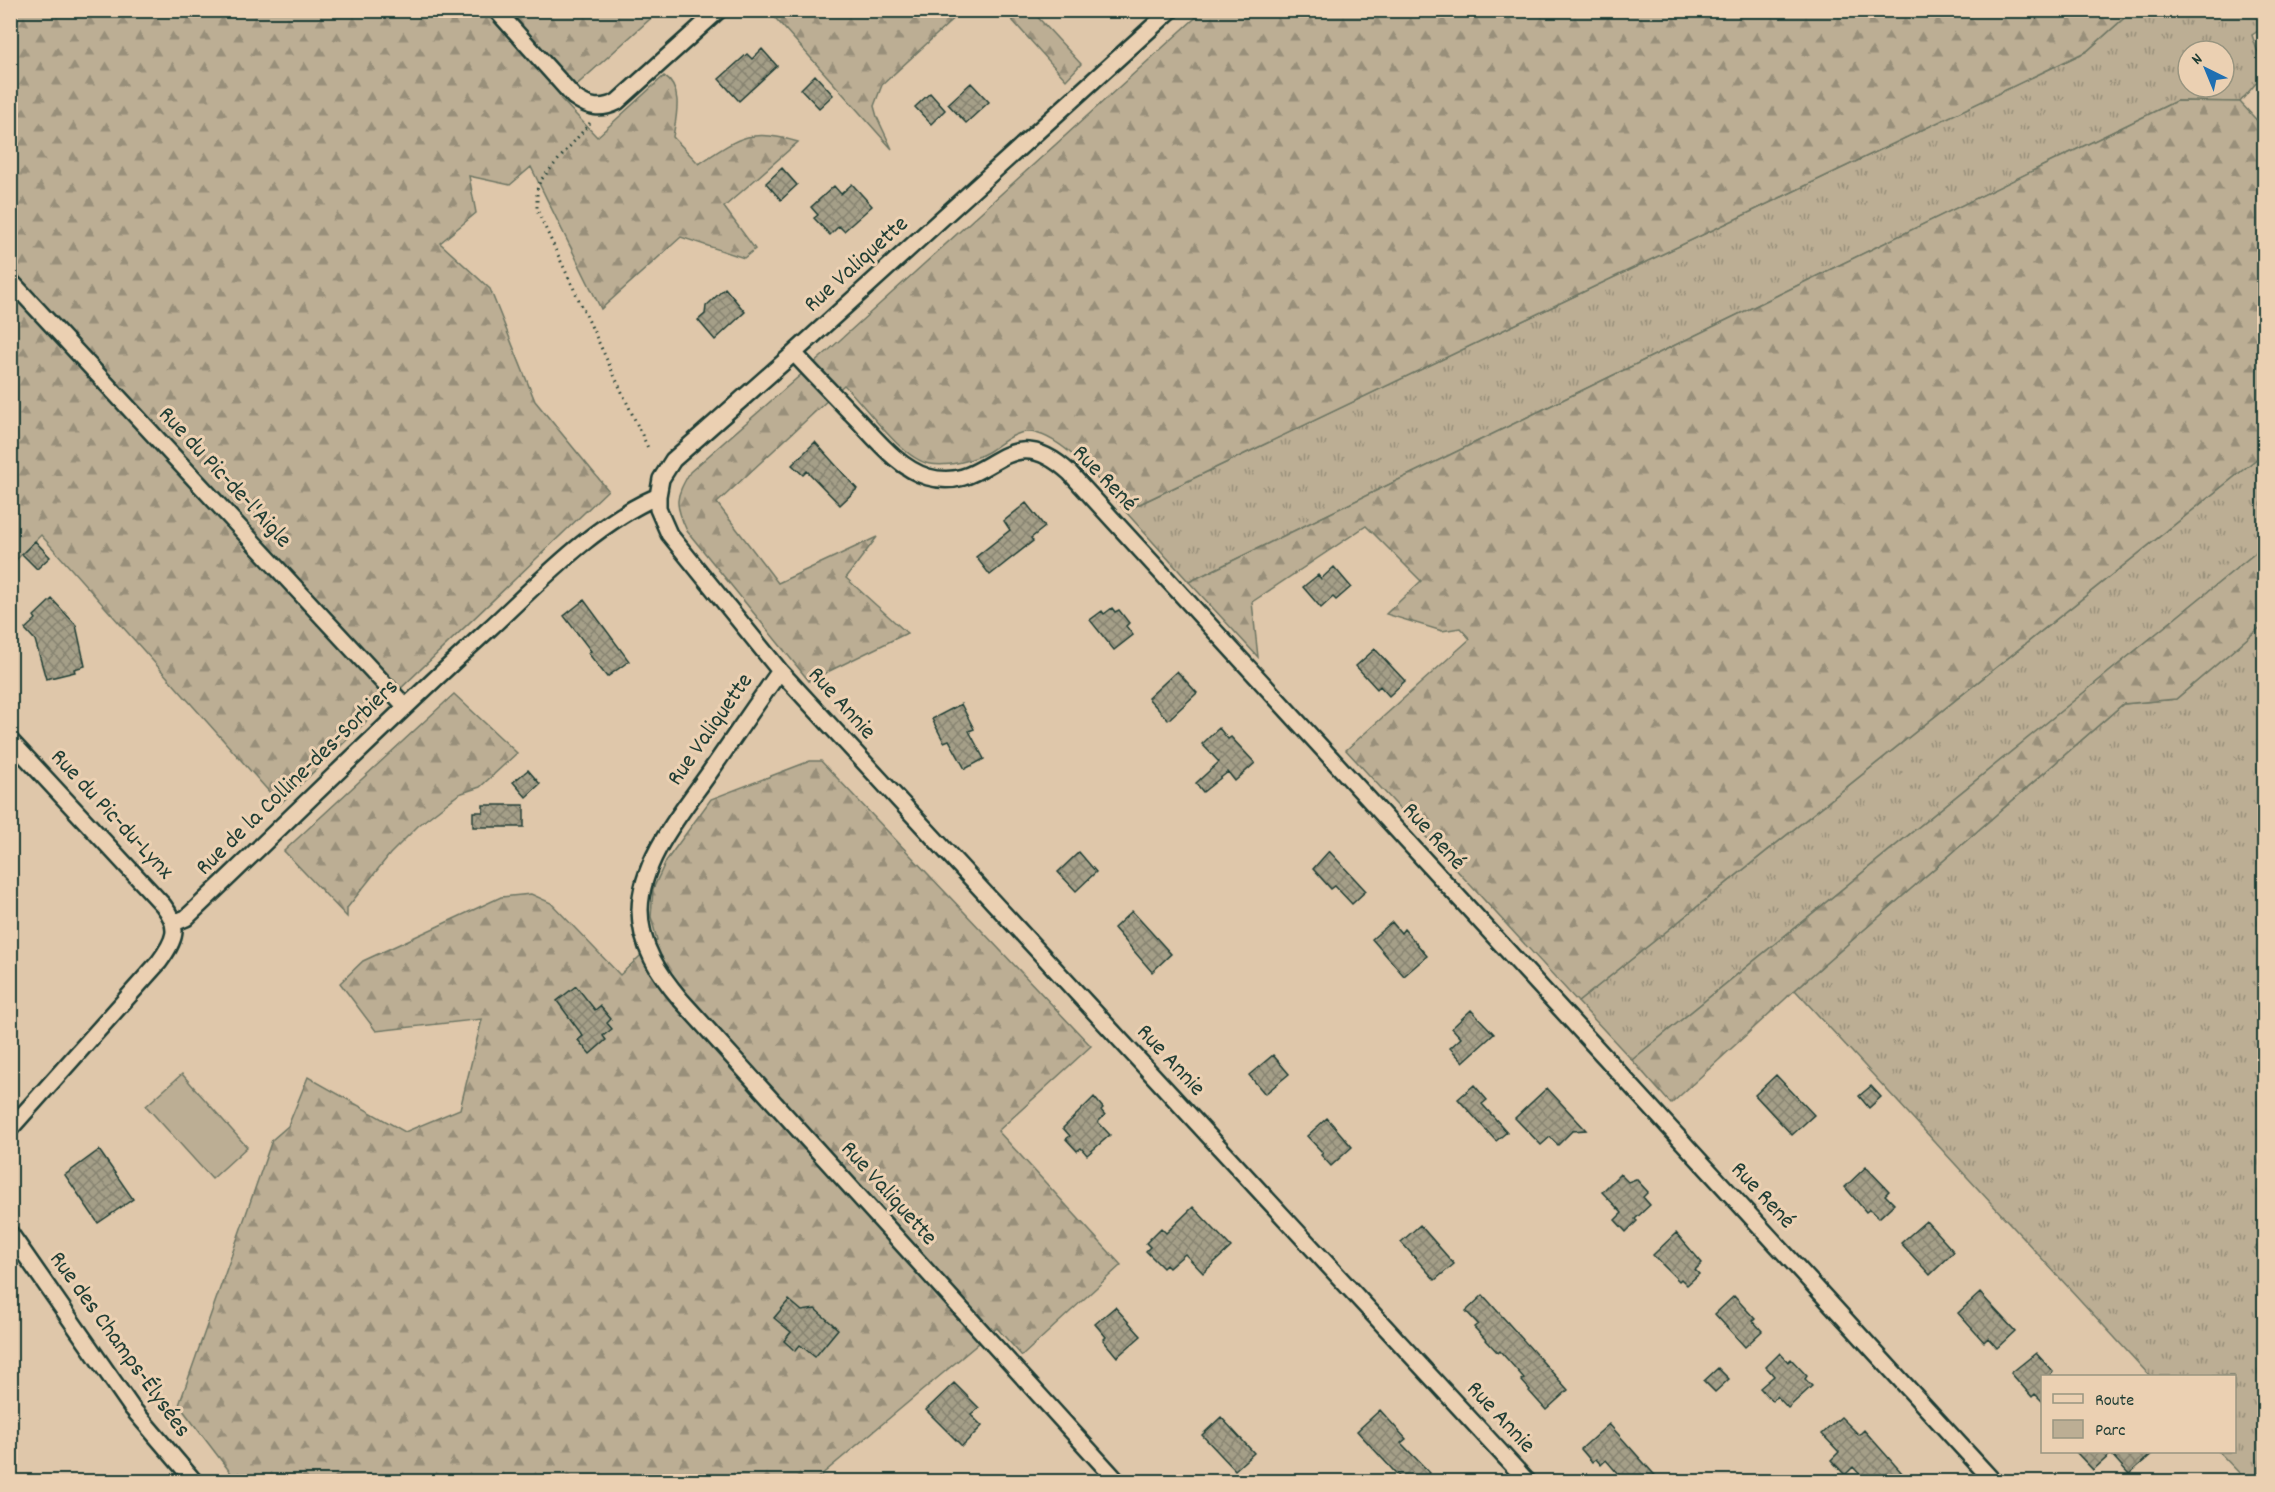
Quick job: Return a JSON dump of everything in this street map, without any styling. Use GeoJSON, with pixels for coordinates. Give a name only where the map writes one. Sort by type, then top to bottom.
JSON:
{"type":"FeatureCollection","features":[{"type":"Feature","properties":{"kind":"street"},"geometry":{"type":"LineString","coordinates":[[496,10],[574,97],[595,107],[603,108],[617,102],[719,10]]}},
{"type":"Feature","properties":{"kind":"street","name":"Rue Valiquette"},"geometry":{"type":"LineString","coordinates":[[1118,1482],[664,980],[644,939],[640,911],[644,885],[657,852],[673,825],[780,670],[669,534],[660,515],[658,496],[661,479],[673,460],[1171,10]]}},
{"type":"Feature","properties":{"kind":"street","name":"Rue du Pic-de-l'Aigle"},"geometry":{"type":"LineString","coordinates":[[10,280],[405,706]]}},
{"type":"Feature","properties":{"kind":"street","name":"Rue René"},"geometry":{"type":"LineString","coordinates":[[794,353],[885,447],[919,474],[940,479],[962,477],[1010,453],[1030,450],[1050,456],[1070,473],[1994,1482]]}},
{"type":"Feature","properties":{"kind":"street","name":"Rue de la Colline-des-Sorbiers"},"geometry":{"type":"LineString","coordinates":[[174,923],[186,918],[405,706],[572,553],[623,514],[658,496]]}},
{"type":"Feature","properties":{"kind":"street","name":"Rue Annie"},"geometry":{"type":"LineString","coordinates":[[780,670],[1528,1482]]}},
{"type":"Feature","properties":{"kind":"street","name":"Rue du Pic-du-Lynx"},"geometry":{"type":"LineString","coordinates":[[10,740],[163,905],[174,923]]}},
{"type":"Feature","properties":{"kind":"street"},"geometry":{"type":"LineString","coordinates":[[10,1129],[159,962],[172,940],[174,923]]}},
{"type":"Feature","properties":{"kind":"street","name":"Rue des Champs-Élysées"},"geometry":{"type":"LineString","coordinates":[[10,1233],[132,1408],[195,1482]]}},
{"type":"Feature","properties":{"kind":"path"},"geometry":{"type":"LineString","coordinates":[[595,107],[589,126],[540,182],[537,190],[537,210],[649,450]]}},
{"type":"Feature","properties":{"kind":"green space"},"geometry":{"type":"Polygon","coordinates":[[[11,11],[659,11],[561,99],[597,137],[664,76],[674,88],[676,96],[677,112],[673,137],[699,164],[724,147],[746,138],[768,135],[798,142],[724,207],[755,249],[744,258],[681,237],[601,309],[531,167],[510,185],[469,176],[476,213],[440,243],[490,289],[535,401],[608,490],[280,804],[41,535],[11,565],[11,11]]]}},
{"type":"Feature","properties":{"kind":"green space"},"geometry":{"type":"Polygon","coordinates":[[[769,11],[962,11],[882,85],[874,106],[892,149],[769,11]]]}},
{"type":"Feature","properties":{"kind":"green space"},"geometry":{"type":"Polygon","coordinates":[[[1004,11],[1032,11],[1081,64],[1066,80],[1004,11]]]}},
{"type":"Feature","properties":{"kind":"green space"},"geometry":{"type":"Polygon","coordinates":[[[1203,11],[2132,11],[2087,51],[1125,511],[1076,458],[1044,436],[1029,432],[1015,435],[982,455],[967,461],[937,465],[919,460],[884,430],[844,385],[717,503],[778,583],[877,537],[846,578],[907,633],[809,681],[687,531],[680,514],[678,501],[681,488],[690,472],[829,350],[1203,11]]]}},
{"type":"Feature","properties":{"kind":"green space"},"geometry":{"type":"Polygon","coordinates":[[[2132,11],[2264,11],[2264,27],[2252,35],[2257,50],[2264,56],[2264,74],[2240,102],[2176,101],[1189,582],[1125,511],[2087,51],[2132,11]]]}},
{"type":"Feature","properties":{"kind":"green space"},"geometry":{"type":"Polygon","coordinates":[[[2176,101],[2240,102],[2264,128],[2264,453],[1578,1002],[1346,750],[1470,639],[1460,628],[1442,631],[1386,614],[1421,581],[1366,526],[1252,602],[1258,657],[1189,582],[2176,101]]]}},
{"type":"Feature","properties":{"kind":"green space"},"geometry":{"type":"Polygon","coordinates":[[[2264,453],[2264,546],[1632,1060],[1578,1002],[2264,453]]]}},
{"type":"Feature","properties":{"kind":"green space"},"geometry":{"type":"Polygon","coordinates":[[[2264,546],[2264,624],[2176,699],[2123,704],[1795,990],[1671,1104],[1632,1060],[2264,546]]]}},
{"type":"Feature","properties":{"kind":"green space"},"geometry":{"type":"Polygon","coordinates":[[[2264,624],[2264,1239],[2255,1248],[2264,1258],[2264,1481],[2247,1481],[2220,1453],[2236,1453],[2236,1375],[2149,1375],[1795,990],[2123,704],[2176,699],[2264,624]]]}},
{"type":"Feature","properties":{"kind":"green space"},"geometry":{"type":"Polygon","coordinates":[[[454,694],[517,753],[480,787],[459,794],[419,825],[390,854],[347,908],[347,917],[284,851],[454,694]]]}},
{"type":"Feature","properties":{"kind":"green space"},"geometry":{"type":"Polygon","coordinates":[[[810,761],[821,761],[1091,1046],[998,1131],[1121,1265],[1022,1356],[997,1328],[814,1481],[434,1482],[420,1476],[414,1482],[237,1481],[179,1405],[272,1140],[288,1126],[308,1077],[405,1132],[460,1109],[482,1019],[376,1031],[340,983],[363,961],[501,897],[531,894],[551,903],[620,975],[657,940],[651,917],[653,889],[666,861],[711,799],[810,761]]]}},
{"type":"Feature","properties":{"kind":"green space"},"geometry":{"type":"Polygon","coordinates":[[[182,1074],[247,1147],[212,1179],[146,1106],[182,1074]]]}},
{"type":"Feature","properties":{"kind":"building"},"geometry":{"type":"Polygon","coordinates":[[[762,49],[777,66],[739,101],[719,79],[747,54],[752,59],[762,49]]]}},
{"type":"Feature","properties":{"kind":"building"},"geometry":{"type":"Polygon","coordinates":[[[815,75],[833,95],[819,108],[801,89],[815,75]]]}},
{"type":"Feature","properties":{"kind":"building"},"geometry":{"type":"Polygon","coordinates":[[[971,83],[989,102],[966,123],[948,104],[971,83]]]}},
{"type":"Feature","properties":{"kind":"building"},"geometry":{"type":"Polygon","coordinates":[[[930,93],[945,110],[931,124],[915,107],[930,93]]]}},
{"type":"Feature","properties":{"kind":"building"},"geometry":{"type":"Polygon","coordinates":[[[782,168],[797,185],[781,200],[766,183],[782,168]]]}},
{"type":"Feature","properties":{"kind":"building"},"geometry":{"type":"Polygon","coordinates":[[[852,184],[872,206],[844,231],[839,226],[830,235],[814,218],[818,215],[811,207],[834,186],[841,194],[852,184]]]}},
{"type":"Feature","properties":{"kind":"building"},"geometry":{"type":"Polygon","coordinates":[[[725,288],[745,312],[715,340],[698,320],[705,314],[706,306],[725,288]]]}},
{"type":"Feature","properties":{"kind":"building"},"geometry":{"type":"Polygon","coordinates":[[[815,442],[857,489],[840,505],[807,471],[803,475],[792,465],[815,442]]]}},
{"type":"Feature","properties":{"kind":"building"},"geometry":{"type":"Polygon","coordinates":[[[1026,503],[1045,527],[1031,538],[1033,541],[990,575],[976,557],[1010,530],[1004,521],[1026,503]]]}},
{"type":"Feature","properties":{"kind":"building"},"geometry":{"type":"Polygon","coordinates":[[[35,541],[50,557],[37,569],[22,554],[35,541]]]}},
{"type":"Feature","properties":{"kind":"building"},"geometry":{"type":"Polygon","coordinates":[[[1334,567],[1351,587],[1336,600],[1333,597],[1321,608],[1303,587],[1318,575],[1321,579],[1334,567]]]}},
{"type":"Feature","properties":{"kind":"building"},"geometry":{"type":"Polygon","coordinates":[[[52,599],[76,625],[85,666],[74,669],[75,672],[46,679],[35,640],[25,629],[36,619],[34,616],[52,599]]]}},
{"type":"Feature","properties":{"kind":"building"},"geometry":{"type":"Polygon","coordinates":[[[584,600],[629,661],[607,677],[588,653],[591,651],[564,616],[584,600]]]}},
{"type":"Feature","properties":{"kind":"building"},"geometry":{"type":"Polygon","coordinates":[[[1112,608],[1115,612],[1119,610],[1129,623],[1126,626],[1133,635],[1114,650],[1090,620],[1102,611],[1104,614],[1112,608]]]}},
{"type":"Feature","properties":{"kind":"building"},"geometry":{"type":"Polygon","coordinates":[[[1375,649],[1405,681],[1389,696],[1380,686],[1377,689],[1356,666],[1375,649]]]}},
{"type":"Feature","properties":{"kind":"building"},"geometry":{"type":"Polygon","coordinates":[[[1177,671],[1197,693],[1168,720],[1148,698],[1177,671]]]}},
{"type":"Feature","properties":{"kind":"building"},"geometry":{"type":"Polygon","coordinates":[[[961,704],[974,729],[969,731],[984,759],[965,769],[949,740],[944,742],[932,719],[961,704]]]}},
{"type":"Feature","properties":{"kind":"building"},"geometry":{"type":"Polygon","coordinates":[[[1219,728],[1228,739],[1231,737],[1255,763],[1235,781],[1228,772],[1203,792],[1196,783],[1219,762],[1202,744],[1219,728]]]}},
{"type":"Feature","properties":{"kind":"building"},"geometry":{"type":"Polygon","coordinates":[[[528,770],[540,784],[526,797],[513,782],[528,770]]]}},
{"type":"Feature","properties":{"kind":"building"},"geometry":{"type":"Polygon","coordinates":[[[483,805],[524,805],[524,827],[473,827],[473,812],[483,812],[483,805]]]}},
{"type":"Feature","properties":{"kind":"building"},"geometry":{"type":"Polygon","coordinates":[[[1329,851],[1366,891],[1352,904],[1335,886],[1331,889],[1313,869],[1329,851]]]}},
{"type":"Feature","properties":{"kind":"building"},"geometry":{"type":"Polygon","coordinates":[[[1079,852],[1096,872],[1076,891],[1058,872],[1079,852]]]}},
{"type":"Feature","properties":{"kind":"building"},"geometry":{"type":"Polygon","coordinates":[[[1132,911],[1171,954],[1152,972],[1114,928],[1132,911]]]}},
{"type":"Feature","properties":{"kind":"building"},"geometry":{"type":"Polygon","coordinates":[[[1392,922],[1401,933],[1404,929],[1427,956],[1404,976],[1372,939],[1392,922]]]}},
{"type":"Feature","properties":{"kind":"building"},"geometry":{"type":"Polygon","coordinates":[[[576,986],[595,1010],[600,1006],[611,1019],[607,1023],[612,1029],[603,1036],[606,1040],[590,1054],[578,1040],[583,1036],[557,1001],[576,986]]]}},
{"type":"Feature","properties":{"kind":"building"},"geometry":{"type":"Polygon","coordinates":[[[1471,1010],[1494,1034],[1463,1062],[1450,1048],[1461,1038],[1452,1028],[1471,1010]]]}},
{"type":"Feature","properties":{"kind":"building"},"geometry":{"type":"Polygon","coordinates":[[[1273,1055],[1289,1074],[1265,1094],[1249,1075],[1273,1055]]]}},
{"type":"Feature","properties":{"kind":"building"},"geometry":{"type":"Polygon","coordinates":[[[1776,1075],[1814,1115],[1792,1135],[1755,1095],[1776,1075]]]}},
{"type":"Feature","properties":{"kind":"building"},"geometry":{"type":"Polygon","coordinates":[[[1474,1085],[1487,1100],[1482,1104],[1507,1132],[1496,1141],[1458,1099],[1474,1085]]]}},
{"type":"Feature","properties":{"kind":"building"},"geometry":{"type":"Polygon","coordinates":[[[1871,1086],[1881,1097],[1869,1108],[1859,1096],[1871,1086]]]}},
{"type":"Feature","properties":{"kind":"building"},"geometry":{"type":"Polygon","coordinates":[[[1547,1088],[1586,1130],[1572,1131],[1558,1145],[1550,1137],[1541,1145],[1515,1118],[1547,1088]]]}},
{"type":"Feature","properties":{"kind":"building"},"geometry":{"type":"Polygon","coordinates":[[[1094,1097],[1103,1108],[1101,1110],[1105,1115],[1098,1122],[1110,1135],[1087,1155],[1081,1148],[1077,1151],[1066,1139],[1070,1136],[1063,1128],[1094,1097]]]}},
{"type":"Feature","properties":{"kind":"building"},"geometry":{"type":"Polygon","coordinates":[[[1327,1118],[1352,1147],[1331,1166],[1321,1155],[1323,1153],[1307,1136],[1327,1118]]]}},
{"type":"Feature","properties":{"kind":"building"},"geometry":{"type":"Polygon","coordinates":[[[99,1150],[133,1199],[98,1223],[65,1175],[99,1150]]]}},
{"type":"Feature","properties":{"kind":"building"},"geometry":{"type":"Polygon","coordinates":[[[1866,1167],[1889,1191],[1885,1195],[1894,1204],[1879,1218],[1870,1209],[1866,1212],[1845,1187],[1866,1167]]]}},
{"type":"Feature","properties":{"kind":"building"},"geometry":{"type":"Polygon","coordinates":[[[1620,1174],[1628,1182],[1636,1179],[1648,1192],[1643,1197],[1650,1205],[1635,1219],[1637,1221],[1626,1232],[1615,1220],[1622,1213],[1602,1192],[1620,1174]]]}},
{"type":"Feature","properties":{"kind":"building"},"geometry":{"type":"Polygon","coordinates":[[[1193,1207],[1231,1247],[1203,1273],[1185,1254],[1169,1268],[1166,1265],[1163,1268],[1146,1251],[1150,1247],[1146,1243],[1161,1228],[1166,1233],[1193,1207]]]}},
{"type":"Feature","properties":{"kind":"building"},"geometry":{"type":"Polygon","coordinates":[[[1926,1221],[1954,1252],[1930,1275],[1901,1243],[1926,1221]]]}},
{"type":"Feature","properties":{"kind":"building"},"geometry":{"type":"Polygon","coordinates":[[[1420,1225],[1454,1264],[1435,1280],[1401,1242],[1420,1225]]]}},
{"type":"Feature","properties":{"kind":"building"},"geometry":{"type":"Polygon","coordinates":[[[1676,1233],[1702,1263],[1695,1270],[1699,1274],[1687,1285],[1681,1279],[1679,1281],[1653,1255],[1676,1233]]]}},
{"type":"Feature","properties":{"kind":"building"},"geometry":{"type":"Polygon","coordinates":[[[1980,1293],[2015,1331],[1997,1348],[1988,1338],[1984,1342],[1958,1313],[1980,1293]]]}},
{"type":"Feature","properties":{"kind":"building"},"geometry":{"type":"Polygon","coordinates":[[[1483,1295],[1568,1390],[1546,1410],[1521,1380],[1524,1378],[1474,1327],[1478,1324],[1466,1311],[1483,1295]]]}},
{"type":"Feature","properties":{"kind":"building"},"geometry":{"type":"Polygon","coordinates":[[[1734,1296],[1755,1319],[1753,1321],[1762,1331],[1745,1347],[1715,1314],[1734,1296]]]}},
{"type":"Feature","properties":{"kind":"building"},"geometry":{"type":"Polygon","coordinates":[[[789,1300],[802,1311],[815,1309],[838,1329],[815,1357],[800,1345],[795,1351],[784,1341],[791,1332],[774,1318],[789,1300]]]}},
{"type":"Feature","properties":{"kind":"building"},"geometry":{"type":"Polygon","coordinates":[[[1115,1307],[1141,1336],[1117,1357],[1103,1340],[1106,1337],[1095,1324],[1115,1307]]]}},
{"type":"Feature","properties":{"kind":"building"},"geometry":{"type":"Polygon","coordinates":[[[1780,1353],[1788,1362],[1791,1359],[1807,1376],[1805,1379],[1812,1386],[1788,1408],[1777,1396],[1772,1401],[1760,1388],[1774,1376],[1766,1367],[1780,1353]]]}},
{"type":"Feature","properties":{"kind":"building"},"geometry":{"type":"Polygon","coordinates":[[[2036,1353],[2053,1372],[2050,1375],[2041,1375],[2041,1400],[2035,1394],[2032,1397],[2011,1373],[2036,1353]]]}},
{"type":"Feature","properties":{"kind":"building"},"geometry":{"type":"Polygon","coordinates":[[[1718,1368],[1729,1379],[1715,1392],[1704,1381],[1718,1368]]]}},
{"type":"Feature","properties":{"kind":"building"},"geometry":{"type":"Polygon","coordinates":[[[954,1383],[979,1408],[971,1415],[982,1426],[962,1446],[926,1410],[954,1383]]]}},
{"type":"Feature","properties":{"kind":"building"},"geometry":{"type":"Polygon","coordinates":[[[1380,1410],[1406,1439],[1401,1443],[1430,1473],[1421,1482],[1404,1482],[1357,1431],[1380,1410]]]}},
{"type":"Feature","properties":{"kind":"building"},"geometry":{"type":"Polygon","coordinates":[[[1221,1417],[1254,1453],[1235,1470],[1202,1435],[1221,1417]]]}},
{"type":"Feature","properties":{"kind":"building"},"geometry":{"type":"Polygon","coordinates":[[[1841,1417],[1859,1435],[1864,1430],[1910,1482],[1867,1482],[1853,1467],[1845,1475],[1831,1460],[1839,1452],[1822,1434],[1841,1417]]]}},
{"type":"Feature","properties":{"kind":"building"},"geometry":{"type":"Polygon","coordinates":[[[1609,1424],[1661,1482],[1625,1482],[1606,1460],[1601,1465],[1596,1459],[1592,1462],[1581,1449],[1609,1424]]]}},
{"type":"Feature","properties":{"kind":"building"},"geometry":{"type":"Polygon","coordinates":[[[2077,1453],[2153,1453],[2129,1474],[2111,1454],[2093,1470],[2077,1453]]]}}]}
